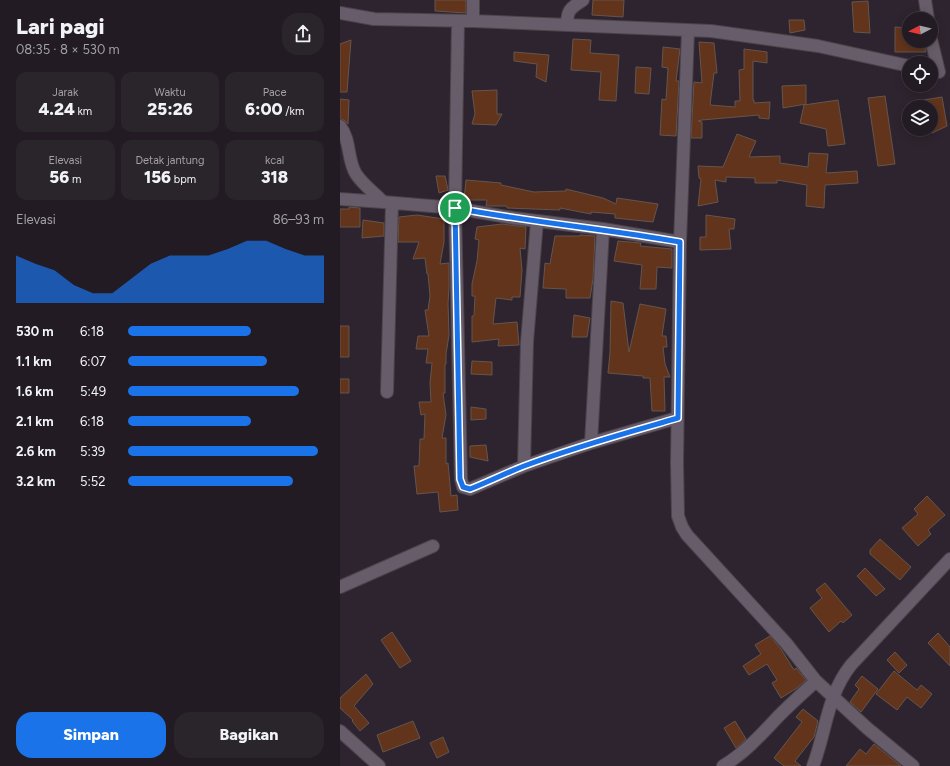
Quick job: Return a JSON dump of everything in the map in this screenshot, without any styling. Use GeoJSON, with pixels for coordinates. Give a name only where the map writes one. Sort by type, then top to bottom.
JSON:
{"type":"FeatureCollection","features":[{"type":"Feature","properties":{"kind":"street"},"geometry":{"type":"LineString","coordinates":[[473,0],[473,21]]}},
{"type":"Feature","properties":{"kind":"street"},"geometry":{"type":"LineString","coordinates":[[567,25],[569,10],[583,0]]}},
{"type":"Feature","properties":{"kind":"street"},"geometry":{"type":"LineString","coordinates":[[925,0],[927,12]]}},
{"type":"Feature","properties":{"kind":"street"},"geometry":{"type":"LineString","coordinates":[[340,13],[374,19],[473,21],[711,31],[818,46],[902,64]]}},
{"type":"Feature","properties":{"kind":"street"},"geometry":{"type":"LineString","coordinates":[[458,21],[455,208],[460,479],[463,487],[470,489],[524,466],[591,443],[678,418]]}},
{"type":"Feature","properties":{"kind":"street"},"geometry":{"type":"LineString","coordinates":[[688,31],[680,242],[678,516],[682,527],[700,550],[786,643],[816,681],[879,739],[913,766]]}},
{"type":"Feature","properties":{"kind":"street"},"geometry":{"type":"LineString","coordinates":[[934,48],[940,71]]}},
{"type":"Feature","properties":{"kind":"street"},"geometry":{"type":"LineString","coordinates":[[340,126],[346,137],[352,164],[356,174],[388,202],[387,392]]}},
{"type":"Feature","properties":{"kind":"street"},"geometry":{"type":"LineString","coordinates":[[340,199],[455,208],[680,242]]}},
{"type":"Feature","properties":{"kind":"street"},"geometry":{"type":"LineString","coordinates":[[524,466],[526,342],[537,221]]}},
{"type":"Feature","properties":{"kind":"street"},"geometry":{"type":"LineString","coordinates":[[591,443],[603,230]]}},
{"type":"Feature","properties":{"kind":"street"},"geometry":{"type":"LineString","coordinates":[[340,587],[432,546]]}},
{"type":"Feature","properties":{"kind":"street"},"geometry":{"type":"LineString","coordinates":[[812,766],[833,696],[842,677],[851,665],[950,559]]}},
{"type":"Feature","properties":{"kind":"street"},"geometry":{"type":"LineString","coordinates":[[723,766],[734,760],[752,745],[816,681]]}},
{"type":"Feature","properties":{"kind":"street"},"geometry":{"type":"LineString","coordinates":[[340,731],[379,766]]}},
{"type":"Feature","properties":{"kind":"building"},"geometry":{"type":"Polygon","coordinates":[[[435,0],[466,0],[466,13],[435,11],[435,0]]]}},
{"type":"Feature","properties":{"kind":"building"},"geometry":{"type":"Polygon","coordinates":[[[593,0],[624,0],[623,17],[592,15],[593,0]]]}},
{"type":"Feature","properties":{"kind":"building"},"geometry":{"type":"Polygon","coordinates":[[[868,1],[870,33],[854,32],[852,2],[868,1]]]}},
{"type":"Feature","properties":{"kind":"building"},"geometry":{"type":"Polygon","coordinates":[[[789,20],[804,20],[805,30],[790,33],[789,20]]]}},
{"type":"Feature","properties":{"kind":"building"},"geometry":{"type":"Polygon","coordinates":[[[895,27],[902,28],[902,48],[925,48],[926,52],[895,52],[895,27]]]}},
{"type":"Feature","properties":{"kind":"building"},"geometry":{"type":"Polygon","coordinates":[[[573,39],[591,40],[590,53],[619,55],[616,101],[599,100],[601,72],[571,70],[573,39]]]}},
{"type":"Feature","properties":{"kind":"building"},"geometry":{"type":"Polygon","coordinates":[[[351,40],[347,92],[340,92],[340,44],[351,40]]]}},
{"type":"Feature","properties":{"kind":"building"},"geometry":{"type":"Polygon","coordinates":[[[699,42],[714,43],[717,73],[714,73],[710,105],[735,107],[735,101],[740,101],[739,70],[744,69],[744,49],[767,52],[767,63],[753,61],[753,100],[754,103],[770,102],[769,119],[759,118],[759,115],[702,120],[698,121],[702,122],[702,138],[691,138],[694,82],[702,83],[699,42]]]}},
{"type":"Feature","properties":{"kind":"building"},"geometry":{"type":"Polygon","coordinates":[[[663,47],[680,49],[676,81],[679,81],[676,136],[660,135],[662,99],[666,100],[668,68],[662,67],[663,47]]]}},
{"type":"Feature","properties":{"kind":"building"},"geometry":{"type":"Polygon","coordinates":[[[514,52],[549,55],[546,82],[536,77],[537,64],[514,61],[514,52]]]}},
{"type":"Feature","properties":{"kind":"building"},"geometry":{"type":"Polygon","coordinates":[[[636,67],[651,68],[649,94],[635,93],[636,67]]]}},
{"type":"Feature","properties":{"kind":"building"},"geometry":{"type":"Polygon","coordinates":[[[806,85],[806,104],[783,108],[782,86],[806,85]]]}},
{"type":"Feature","properties":{"kind":"building"},"geometry":{"type":"Polygon","coordinates":[[[497,90],[497,114],[502,114],[496,125],[472,124],[475,114],[472,91],[497,90]]]}},
{"type":"Feature","properties":{"kind":"building"},"geometry":{"type":"Polygon","coordinates":[[[885,96],[895,164],[878,166],[868,98],[885,96]]]}},
{"type":"Feature","properties":{"kind":"building"},"geometry":{"type":"Polygon","coordinates":[[[942,97],[947,126],[938,130],[938,100],[924,100],[942,97]]]}},
{"type":"Feature","properties":{"kind":"building"},"geometry":{"type":"Polygon","coordinates":[[[340,99],[349,100],[348,124],[344,120],[340,119],[340,99]]]}},
{"type":"Feature","properties":{"kind":"building"},"geometry":{"type":"Polygon","coordinates":[[[838,100],[845,144],[828,146],[826,129],[800,123],[804,105],[838,100]]]}},
{"type":"Feature","properties":{"kind":"building"},"geometry":{"type":"Polygon","coordinates":[[[737,134],[756,141],[749,157],[780,156],[780,163],[808,167],[809,153],[828,154],[826,173],[857,171],[858,183],[825,185],[824,208],[806,206],[807,185],[777,180],[777,183],[755,183],[755,178],[726,177],[726,182],[715,180],[718,202],[698,206],[701,179],[699,178],[698,166],[723,167],[737,134]]]}},
{"type":"Feature","properties":{"kind":"building"},"geometry":{"type":"Polygon","coordinates":[[[436,176],[445,176],[448,190],[439,193],[436,176]]]}},
{"type":"Feature","properties":{"kind":"building"},"geometry":{"type":"Polygon","coordinates":[[[466,180],[501,183],[501,185],[534,192],[566,191],[566,189],[603,198],[616,204],[617,198],[658,204],[653,222],[615,218],[615,214],[591,212],[591,214],[560,208],[560,210],[486,206],[487,200],[464,200],[466,180]]]}},
{"type":"Feature","properties":{"kind":"building"},"geometry":{"type":"Polygon","coordinates":[[[349,207],[360,208],[360,227],[340,227],[340,209],[349,209],[349,207]]]}},
{"type":"Feature","properties":{"kind":"building"},"geometry":{"type":"Polygon","coordinates":[[[417,215],[444,219],[444,242],[440,264],[449,263],[449,335],[445,364],[445,393],[443,393],[446,415],[442,438],[446,438],[446,464],[448,463],[451,496],[457,495],[458,510],[440,512],[438,492],[417,494],[414,466],[419,466],[420,439],[424,439],[425,414],[421,415],[419,402],[431,402],[430,383],[432,363],[426,363],[428,349],[416,349],[418,336],[429,336],[425,310],[428,310],[430,296],[425,258],[413,259],[419,242],[398,242],[399,217],[417,215]]]}},
{"type":"Feature","properties":{"kind":"building"},"geometry":{"type":"Polygon","coordinates":[[[706,215],[735,219],[734,229],[729,229],[731,249],[700,250],[700,237],[706,237],[706,215]]]}},
{"type":"Feature","properties":{"kind":"building"},"geometry":{"type":"Polygon","coordinates":[[[363,220],[384,223],[384,236],[362,238],[363,220]]]}},
{"type":"Feature","properties":{"kind":"building"},"geometry":{"type":"Polygon","coordinates":[[[502,224],[526,227],[525,249],[520,248],[522,270],[520,297],[512,297],[512,300],[496,298],[493,324],[517,322],[519,345],[498,346],[499,339],[472,342],[472,316],[474,316],[475,296],[472,296],[472,284],[477,261],[479,240],[475,239],[477,227],[502,224]]]}},
{"type":"Feature","properties":{"kind":"building"},"geometry":{"type":"Polygon","coordinates":[[[555,236],[595,236],[593,279],[590,298],[566,298],[566,289],[543,288],[545,263],[550,264],[555,236]]]}},
{"type":"Feature","properties":{"kind":"building"},"geometry":{"type":"Polygon","coordinates":[[[618,241],[641,243],[640,246],[672,249],[672,268],[657,267],[656,289],[640,289],[642,265],[614,261],[618,241]]]}},
{"type":"Feature","properties":{"kind":"building"},"geometry":{"type":"Polygon","coordinates":[[[611,301],[623,303],[629,352],[640,304],[666,309],[662,336],[666,336],[667,347],[663,347],[665,364],[670,377],[664,377],[665,411],[652,411],[650,378],[608,373],[611,301]]]}},
{"type":"Feature","properties":{"kind":"building"},"geometry":{"type":"Polygon","coordinates":[[[574,315],[590,318],[587,337],[572,337],[574,315]]]}},
{"type":"Feature","properties":{"kind":"building"},"geometry":{"type":"Polygon","coordinates":[[[340,326],[349,326],[349,357],[340,357],[340,326]]]}},
{"type":"Feature","properties":{"kind":"building"},"geometry":{"type":"Polygon","coordinates":[[[472,361],[492,362],[492,375],[471,374],[472,361]]]}},
{"type":"Feature","properties":{"kind":"building"},"geometry":{"type":"Polygon","coordinates":[[[340,379],[349,379],[349,393],[340,393],[340,379]]]}},
{"type":"Feature","properties":{"kind":"building"},"geometry":{"type":"Polygon","coordinates":[[[471,407],[486,409],[486,419],[471,420],[471,407]]]}},
{"type":"Feature","properties":{"kind":"building"},"geometry":{"type":"Polygon","coordinates":[[[486,445],[488,461],[470,457],[470,446],[486,445]]]}},
{"type":"Feature","properties":{"kind":"building"},"geometry":{"type":"Polygon","coordinates":[[[927,496],[945,515],[928,530],[931,534],[918,546],[902,528],[918,514],[914,509],[927,496]]]}},
{"type":"Feature","properties":{"kind":"building"},"geometry":{"type":"Polygon","coordinates":[[[880,539],[911,567],[900,580],[870,554],[870,550],[880,539]]]}},
{"type":"Feature","properties":{"kind":"building"},"geometry":{"type":"Polygon","coordinates":[[[865,568],[885,589],[876,596],[857,576],[865,568]]]}},
{"type":"Feature","properties":{"kind":"building"},"geometry":{"type":"Polygon","coordinates":[[[825,583],[852,615],[843,623],[841,621],[829,632],[810,608],[822,598],[816,590],[825,583]]]}},
{"type":"Feature","properties":{"kind":"building"},"geometry":{"type":"Polygon","coordinates":[[[392,632],[411,661],[400,668],[381,640],[392,632]]]}},
{"type":"Feature","properties":{"kind":"building"},"geometry":{"type":"Polygon","coordinates":[[[938,633],[950,647],[950,666],[928,643],[938,633]]]}},
{"type":"Feature","properties":{"kind":"building"},"geometry":{"type":"Polygon","coordinates":[[[770,636],[781,649],[794,670],[796,668],[806,680],[797,688],[781,698],[772,683],[777,680],[767,664],[749,675],[743,666],[761,654],[755,645],[770,636]]]}},
{"type":"Feature","properties":{"kind":"building"},"geometry":{"type":"Polygon","coordinates":[[[895,652],[907,665],[899,673],[887,660],[895,652]]]}},
{"type":"Feature","properties":{"kind":"building"},"geometry":{"type":"Polygon","coordinates":[[[894,671],[917,690],[921,685],[932,694],[921,708],[907,697],[897,710],[876,694],[894,671]]]}},
{"type":"Feature","properties":{"kind":"building"},"geometry":{"type":"Polygon","coordinates":[[[366,674],[373,684],[354,706],[369,723],[360,731],[352,721],[353,720],[340,708],[340,698],[366,674]]]}},
{"type":"Feature","properties":{"kind":"building"},"geometry":{"type":"Polygon","coordinates":[[[862,676],[878,689],[861,712],[850,702],[859,689],[855,685],[862,676]]]}},
{"type":"Feature","properties":{"kind":"building"},"geometry":{"type":"Polygon","coordinates":[[[803,709],[818,721],[814,737],[795,761],[801,766],[784,766],[774,758],[802,722],[796,717],[803,709]]]}},
{"type":"Feature","properties":{"kind":"building"},"geometry":{"type":"Polygon","coordinates":[[[413,721],[420,738],[383,752],[377,735],[413,721]]]}},
{"type":"Feature","properties":{"kind":"building"},"geometry":{"type":"Polygon","coordinates":[[[735,721],[746,739],[736,748],[724,728],[735,721]]]}},
{"type":"Feature","properties":{"kind":"building"},"geometry":{"type":"Polygon","coordinates":[[[443,737],[449,752],[437,758],[430,743],[443,737]]]}},
{"type":"Feature","properties":{"kind":"building"},"geometry":{"type":"Polygon","coordinates":[[[874,744],[901,766],[846,766],[860,749],[866,754],[874,744]]]}},
{"type":"Feature","properties":{"kind":"route"},"geometry":{"type":"LineString","coordinates":[[455,208],[513,218],[633,234],[680,242],[678,418],[591,443],[524,466],[470,489],[463,487],[460,479],[455,208]]}}]}
